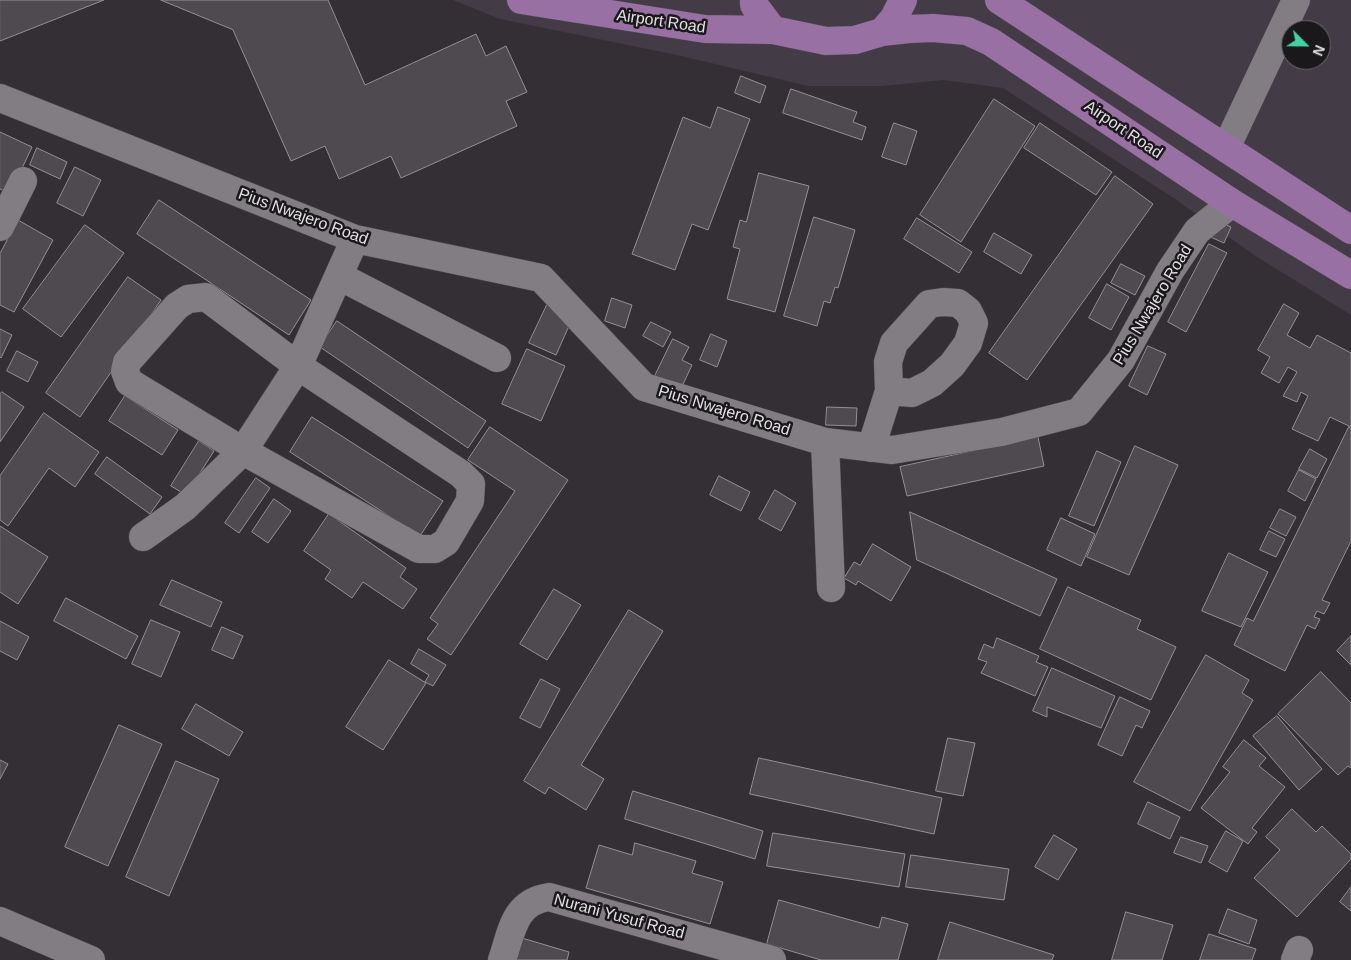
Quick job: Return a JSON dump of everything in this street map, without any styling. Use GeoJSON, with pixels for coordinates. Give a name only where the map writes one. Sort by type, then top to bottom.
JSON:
{"type":"FeatureCollection","features":[{"type":"Feature","properties":{"kind":"main road","name":"Airport Road"},"geometry":{"type":"LineString","coordinates":[[521,0],[705,29],[773,30],[826,41],[855,40],[882,32],[933,28],[966,32],[991,42],[1232,203],[1351,275]]}},
{"type":"Feature","properties":{"kind":"main road"},"geometry":{"type":"LineString","coordinates":[[754,0],[754,5],[773,30]]}},
{"type":"Feature","properties":{"kind":"main road"},"geometry":{"type":"LineString","coordinates":[[882,32],[894,18],[903,0]]}},
{"type":"Feature","properties":{"kind":"main road"},"geometry":{"type":"LineString","coordinates":[[999,0],[1351,230]]}},
{"type":"Feature","properties":{"kind":"street"},"geometry":{"type":"LineString","coordinates":[[1226,148],[1296,0]]}},
{"type":"Feature","properties":{"kind":"street","name":"Pius Nwajero Road"},"geometry":{"type":"LineString","coordinates":[[0,98],[355,239],[541,278],[644,388],[825,442],[892,450],[1002,432],[1079,412],[1121,360],[1170,271],[1197,231],[1232,203]]}},
{"type":"Feature","properties":{"kind":"street"},"geometry":{"type":"LineString","coordinates":[[0,227],[23,181]]}},
{"type":"Feature","properties":{"kind":"street"},"geometry":{"type":"LineString","coordinates":[[143,537],[185,507],[243,451],[298,366],[355,239]]}},
{"type":"Feature","properties":{"kind":"street"},"geometry":{"type":"LineString","coordinates":[[338,276],[497,358]]}},
{"type":"Feature","properties":{"kind":"street"},"geometry":{"type":"LineString","coordinates":[[206,298],[298,366],[461,474],[472,484],[470,501],[446,542],[435,549],[419,549],[243,451],[129,382],[125,371],[127,362],[177,306],[188,299],[206,298]]}},
{"type":"Feature","properties":{"kind":"street"},"geometry":{"type":"LineString","coordinates":[[871,448],[889,391]]}},
{"type":"Feature","properties":{"kind":"street"},"geometry":{"type":"LineString","coordinates":[[825,442],[830,588]]}},
{"type":"Feature","properties":{"kind":"street","name":"Nurani Yusuf Road"},"geometry":{"type":"LineString","coordinates":[[502,960],[519,912],[536,899],[549,897],[772,960]]}},
{"type":"Feature","properties":{"kind":"street"},"geometry":{"type":"LineString","coordinates":[[0,921],[91,960]]}},
{"type":"Feature","properties":{"kind":"shaded area"},"geometry":{"type":"Polygon","coordinates":[[[453,0],[1351,0],[1351,315],[1254,255],[1175,199],[1003,88],[944,80],[883,86],[808,86],[677,55],[500,19],[453,0]]]}},
{"type":"Feature","properties":{"kind":"building"},"geometry":{"type":"Polygon","coordinates":[[[0,0],[104,0],[0,41],[0,0]]]}},
{"type":"Feature","properties":{"kind":"building"},"geometry":{"type":"Polygon","coordinates":[[[161,0],[328,0],[365,85],[476,34],[486,56],[506,46],[527,92],[506,101],[517,126],[401,178],[391,156],[339,179],[325,146],[291,161],[233,30],[161,0]]]}},
{"type":"Feature","properties":{"kind":"building"},"geometry":{"type":"Polygon","coordinates":[[[741,76],[766,86],[760,103],[735,93],[741,76]]]}},
{"type":"Feature","properties":{"kind":"building"},"geometry":{"type":"Polygon","coordinates":[[[791,89],[857,112],[853,122],[866,127],[862,140],[783,113],[791,89]]]}},
{"type":"Feature","properties":{"kind":"building"},"geometry":{"type":"Polygon","coordinates":[[[994,99],[1035,126],[961,242],[920,215],[994,99]]]}},
{"type":"Feature","properties":{"kind":"building"},"geometry":{"type":"Polygon","coordinates":[[[718,107],[750,119],[708,230],[692,224],[675,270],[632,254],[683,117],[710,128],[718,107]]]}},
{"type":"Feature","properties":{"kind":"building"},"geometry":{"type":"Polygon","coordinates":[[[894,123],[917,131],[906,165],[882,157],[894,123]]]}},
{"type":"Feature","properties":{"kind":"building"},"geometry":{"type":"Polygon","coordinates":[[[1040,123],[1112,172],[1096,195],[1024,148],[1040,123]]]}},
{"type":"Feature","properties":{"kind":"building"},"geometry":{"type":"Polygon","coordinates":[[[0,132],[32,147],[10,194],[0,189],[0,132]]]}},
{"type":"Feature","properties":{"kind":"building"},"geometry":{"type":"Polygon","coordinates":[[[37,148],[67,162],[60,179],[30,165],[37,148]]]}},
{"type":"Feature","properties":{"kind":"building"},"geometry":{"type":"Polygon","coordinates":[[[75,167],[101,180],[83,216],[57,203],[75,167]]]}},
{"type":"Feature","properties":{"kind":"building"},"geometry":{"type":"Polygon","coordinates":[[[759,173],[809,186],[775,312],[727,299],[740,249],[733,247],[740,220],[746,222],[759,173]]]}},
{"type":"Feature","properties":{"kind":"building"},"geometry":{"type":"Polygon","coordinates":[[[1115,176],[1153,204],[1027,380],[989,353],[1115,176]]]}},
{"type":"Feature","properties":{"kind":"building"},"geometry":{"type":"Polygon","coordinates":[[[159,200],[311,300],[289,335],[137,234],[159,200]]]}},
{"type":"Feature","properties":{"kind":"building"},"geometry":{"type":"Polygon","coordinates":[[[814,217],[855,230],[838,288],[835,287],[830,303],[824,301],[817,326],[784,316],[814,217]]]}},
{"type":"Feature","properties":{"kind":"building"},"geometry":{"type":"Polygon","coordinates":[[[917,218],[972,252],[959,273],[904,239],[917,218]]]}},
{"type":"Feature","properties":{"kind":"building"},"geometry":{"type":"Polygon","coordinates":[[[1213,219],[1231,227],[1224,243],[1206,235],[1213,219]]]}},
{"type":"Feature","properties":{"kind":"building"},"geometry":{"type":"Polygon","coordinates":[[[18,220],[53,240],[14,312],[0,305],[0,254],[18,220]]]}},
{"type":"Feature","properties":{"kind":"building"},"geometry":{"type":"Polygon","coordinates":[[[85,225],[124,253],[61,337],[23,309],[85,225]]]}},
{"type":"Feature","properties":{"kind":"building"},"geometry":{"type":"Polygon","coordinates":[[[994,233],[1032,255],[1021,274],[984,252],[994,233]]]}},
{"type":"Feature","properties":{"kind":"building"},"geometry":{"type":"Polygon","coordinates":[[[1209,244],[1227,253],[1186,332],[1168,322],[1209,244]]]}},
{"type":"Feature","properties":{"kind":"building"},"geometry":{"type":"Polygon","coordinates":[[[1121,264],[1145,276],[1135,295],[1111,283],[1121,264]]]}},
{"type":"Feature","properties":{"kind":"building"},"geometry":{"type":"Polygon","coordinates":[[[128,277],[161,300],[80,417],[46,393],[128,277]]]}},
{"type":"Feature","properties":{"kind":"building"},"geometry":{"type":"Polygon","coordinates":[[[1107,284],[1129,297],[1111,330],[1089,318],[1107,284]]]}},
{"type":"Feature","properties":{"kind":"building"},"geometry":{"type":"Polygon","coordinates":[[[612,298],[632,305],[625,328],[605,321],[612,298]]]}},
{"type":"Feature","properties":{"kind":"building"},"geometry":{"type":"Polygon","coordinates":[[[1284,304],[1299,313],[1287,335],[1310,348],[1317,335],[1351,353],[1351,427],[1330,417],[1318,441],[1292,429],[1308,396],[1301,392],[1297,402],[1283,396],[1297,372],[1288,367],[1279,383],[1261,373],[1270,357],[1258,350],[1284,304]]]}},
{"type":"Feature","properties":{"kind":"building"},"geometry":{"type":"Polygon","coordinates":[[[547,305],[573,317],[556,355],[529,343],[547,305]]]}},
{"type":"Feature","properties":{"kind":"building"},"geometry":{"type":"Polygon","coordinates":[[[337,321],[486,421],[468,448],[320,347],[337,321]]]}},
{"type":"Feature","properties":{"kind":"building"},"geometry":{"type":"Polygon","coordinates":[[[651,322],[671,332],[663,347],[643,336],[651,322]]]}},
{"type":"Feature","properties":{"kind":"building"},"geometry":{"type":"Polygon","coordinates":[[[0,329],[12,335],[1,358],[0,357],[0,329]]]}},
{"type":"Feature","properties":{"kind":"building"},"geometry":{"type":"Polygon","coordinates":[[[711,334],[727,341],[717,367],[700,360],[711,334]]]}},
{"type":"Feature","properties":{"kind":"building"},"geometry":{"type":"Polygon","coordinates":[[[673,339],[689,347],[682,360],[692,365],[679,393],[653,380],[673,339]]]}},
{"type":"Feature","properties":{"kind":"building"},"geometry":{"type":"Polygon","coordinates":[[[1148,346],[1166,354],[1147,395],[1129,386],[1148,346]]]}},
{"type":"Feature","properties":{"kind":"building"},"geometry":{"type":"Polygon","coordinates":[[[527,349],[565,366],[541,421],[502,404],[527,349]]]}},
{"type":"Feature","properties":{"kind":"building"},"geometry":{"type":"Polygon","coordinates":[[[17,351],[38,362],[28,382],[7,371],[17,351]]]}},
{"type":"Feature","properties":{"kind":"building"},"geometry":{"type":"Polygon","coordinates":[[[2,392],[24,407],[0,442],[0,394],[2,392]]]}},
{"type":"Feature","properties":{"kind":"building"},"geometry":{"type":"Polygon","coordinates":[[[125,396],[178,430],[162,455],[109,421],[125,396]]]}},
{"type":"Feature","properties":{"kind":"building"},"geometry":{"type":"Polygon","coordinates":[[[827,407],[857,408],[856,426],[826,425],[827,407]]]}},
{"type":"Feature","properties":{"kind":"building"},"geometry":{"type":"Polygon","coordinates":[[[44,413],[99,452],[75,487],[49,468],[8,526],[0,520],[0,476],[44,413]]]}},
{"type":"Feature","properties":{"kind":"building"},"geometry":{"type":"Polygon","coordinates":[[[312,417],[443,501],[420,536],[290,452],[312,417]]]}},
{"type":"Feature","properties":{"kind":"building"},"geometry":{"type":"Polygon","coordinates":[[[490,427],[568,480],[451,655],[427,639],[438,624],[430,618],[515,491],[468,460],[490,427]]]}},
{"type":"Feature","properties":{"kind":"building"},"geometry":{"type":"Polygon","coordinates":[[[1349,427],[1351,429],[1351,541],[1322,600],[1330,603],[1324,614],[1317,611],[1314,617],[1320,619],[1315,629],[1307,625],[1285,671],[1234,645],[1247,618],[1253,621],[1349,427]]]}},
{"type":"Feature","properties":{"kind":"building"},"geometry":{"type":"Polygon","coordinates":[[[1038,437],[1044,466],[907,496],[900,467],[1038,437]]]}},
{"type":"Feature","properties":{"kind":"building"},"geometry":{"type":"Polygon","coordinates":[[[199,441],[214,451],[186,495],[171,486],[199,441]]]}},
{"type":"Feature","properties":{"kind":"building"},"geometry":{"type":"Polygon","coordinates":[[[1135,446],[1178,465],[1129,575],[1087,557],[1135,446]]]}},
{"type":"Feature","properties":{"kind":"building"},"geometry":{"type":"Polygon","coordinates":[[[1310,449],[1327,459],[1317,478],[1299,469],[1310,449]]]}},
{"type":"Feature","properties":{"kind":"building"},"geometry":{"type":"Polygon","coordinates":[[[1097,451],[1121,462],[1094,526],[1069,516],[1097,451]]]}},
{"type":"Feature","properties":{"kind":"building"},"geometry":{"type":"Polygon","coordinates":[[[107,457],[162,497],[150,514],[95,474],[107,457]]]}},
{"type":"Feature","properties":{"kind":"building"},"geometry":{"type":"Polygon","coordinates":[[[1299,470],[1316,479],[1305,501],[1288,491],[1299,470]]]}},
{"type":"Feature","properties":{"kind":"building"},"geometry":{"type":"Polygon","coordinates":[[[719,476],[750,492],[741,511],[710,495],[719,476]]]}},
{"type":"Feature","properties":{"kind":"building"},"geometry":{"type":"Polygon","coordinates":[[[256,478],[270,488],[239,533],[225,523],[256,478]]]}},
{"type":"Feature","properties":{"kind":"building"},"geometry":{"type":"Polygon","coordinates":[[[775,490],[796,503],[781,531],[759,519],[775,490]]]}},
{"type":"Feature","properties":{"kind":"building"},"geometry":{"type":"Polygon","coordinates":[[[274,499],[291,511],[268,543],[252,532],[274,499]]]}},
{"type":"Feature","properties":{"kind":"building"},"geometry":{"type":"Polygon","coordinates":[[[1280,509],[1296,517],[1286,536],[1270,528],[1280,509]]]}},
{"type":"Feature","properties":{"kind":"building"},"geometry":{"type":"Polygon","coordinates":[[[910,512],[1057,579],[1040,616],[917,560],[910,512]]]}},
{"type":"Feature","properties":{"kind":"building"},"geometry":{"type":"Polygon","coordinates":[[[329,514],[406,568],[400,577],[417,589],[403,609],[363,582],[352,598],[325,579],[331,570],[304,551],[329,514]]]}},
{"type":"Feature","properties":{"kind":"building"},"geometry":{"type":"Polygon","coordinates":[[[1061,518],[1095,534],[1081,566],[1047,550],[1061,518]]]}},
{"type":"Feature","properties":{"kind":"building"},"geometry":{"type":"Polygon","coordinates":[[[0,526],[48,557],[18,604],[0,592],[0,526]]]}},
{"type":"Feature","properties":{"kind":"building"},"geometry":{"type":"Polygon","coordinates":[[[1269,531],[1285,539],[1276,557],[1260,550],[1269,531]]]}},
{"type":"Feature","properties":{"kind":"building"},"geometry":{"type":"Polygon","coordinates":[[[873,544],[911,567],[891,601],[858,581],[856,585],[844,578],[854,562],[860,565],[873,544]]]}},
{"type":"Feature","properties":{"kind":"building"},"geometry":{"type":"Polygon","coordinates":[[[1229,553],[1268,572],[1241,627],[1202,611],[1229,553]]]}},
{"type":"Feature","properties":{"kind":"building"},"geometry":{"type":"Polygon","coordinates":[[[172,580],[222,602],[211,627],[160,605],[172,580]]]}},
{"type":"Feature","properties":{"kind":"building"},"geometry":{"type":"Polygon","coordinates":[[[1068,587],[1141,620],[1137,629],[1176,647],[1151,700],[1040,649],[1068,587]]]}},
{"type":"Feature","properties":{"kind":"building"},"geometry":{"type":"Polygon","coordinates":[[[554,589],[581,605],[547,660],[520,644],[554,589]]]}},
{"type":"Feature","properties":{"kind":"building"},"geometry":{"type":"Polygon","coordinates":[[[66,598],[138,636],[126,659],[54,621],[66,598]]]}},
{"type":"Feature","properties":{"kind":"building"},"geometry":{"type":"Polygon","coordinates":[[[629,610],[663,631],[581,765],[604,779],[586,810],[549,787],[545,794],[524,781],[629,610]]]}},
{"type":"Feature","properties":{"kind":"building"},"geometry":{"type":"Polygon","coordinates":[[[151,620],[180,632],[161,677],[132,664],[151,620]]]}},
{"type":"Feature","properties":{"kind":"building"},"geometry":{"type":"Polygon","coordinates":[[[0,621],[29,637],[17,660],[0,651],[0,621]]]}},
{"type":"Feature","properties":{"kind":"building"},"geometry":{"type":"Polygon","coordinates":[[[222,627],[243,636],[233,659],[212,650],[222,627]]]}},
{"type":"Feature","properties":{"kind":"building"},"geometry":{"type":"Polygon","coordinates":[[[1351,636],[1351,665],[1337,651],[1351,636]]]}},
{"type":"Feature","properties":{"kind":"building"},"geometry":{"type":"Polygon","coordinates":[[[997,638],[1039,656],[1036,662],[1048,667],[1035,696],[981,673],[987,662],[978,659],[984,644],[993,648],[997,638]]]}},
{"type":"Feature","properties":{"kind":"building"},"geometry":{"type":"Polygon","coordinates":[[[419,649],[446,665],[433,686],[425,682],[429,675],[411,664],[419,649]]]}},
{"type":"Feature","properties":{"kind":"building"},"geometry":{"type":"Polygon","coordinates":[[[1206,655],[1249,680],[1242,693],[1253,700],[1190,811],[1134,782],[1206,655]]]}},
{"type":"Feature","properties":{"kind":"building"},"geometry":{"type":"Polygon","coordinates":[[[389,660],[426,683],[383,750],[346,727],[389,660]]]}},
{"type":"Feature","properties":{"kind":"building"},"geometry":{"type":"Polygon","coordinates":[[[1052,668],[1115,696],[1101,728],[1047,707],[1047,717],[1033,711],[1052,668]]]}},
{"type":"Feature","properties":{"kind":"building"},"geometry":{"type":"Polygon","coordinates":[[[1321,672],[1351,703],[1351,768],[1348,766],[1338,775],[1278,714],[1321,672]]]}},
{"type":"Feature","properties":{"kind":"building"},"geometry":{"type":"Polygon","coordinates":[[[541,679],[560,689],[540,728],[520,718],[541,679]]]}},
{"type":"Feature","properties":{"kind":"building"},"geometry":{"type":"Polygon","coordinates":[[[1120,697],[1150,711],[1142,728],[1136,725],[1122,756],[1098,745],[1120,697]]]}},
{"type":"Feature","properties":{"kind":"building"},"geometry":{"type":"Polygon","coordinates":[[[196,704],[243,732],[229,756],[182,729],[196,704]]]}},
{"type":"Feature","properties":{"kind":"building"},"geometry":{"type":"Polygon","coordinates":[[[1277,716],[1322,769],[1299,790],[1253,736],[1277,716]]]}},
{"type":"Feature","properties":{"kind":"building"},"geometry":{"type":"Polygon","coordinates":[[[119,725],[162,744],[108,866],[65,847],[119,725]]]}},
{"type":"Feature","properties":{"kind":"building"},"geometry":{"type":"Polygon","coordinates":[[[948,738],[975,743],[963,796],[936,791],[948,738]]]}},
{"type":"Feature","properties":{"kind":"building"},"geometry":{"type":"Polygon","coordinates":[[[1244,740],[1266,758],[1259,766],[1285,787],[1252,828],[1257,832],[1248,844],[1201,808],[1230,772],[1223,767],[1244,740]]]}},
{"type":"Feature","properties":{"kind":"building"},"geometry":{"type":"Polygon","coordinates":[[[759,758],[942,798],[934,834],[750,794],[759,758]]]}},
{"type":"Feature","properties":{"kind":"building"},"geometry":{"type":"Polygon","coordinates":[[[0,760],[8,764],[0,779],[0,760]]]}},
{"type":"Feature","properties":{"kind":"building"},"geometry":{"type":"Polygon","coordinates":[[[176,761],[219,779],[169,896],[126,877],[176,761]]]}},
{"type":"Feature","properties":{"kind":"building"},"geometry":{"type":"Polygon","coordinates":[[[633,791],[763,831],[755,859],[625,819],[633,791]]]}},
{"type":"Feature","properties":{"kind":"building"},"geometry":{"type":"Polygon","coordinates":[[[1148,802],[1180,817],[1170,839],[1138,824],[1148,802]]]}},
{"type":"Feature","properties":{"kind":"building"},"geometry":{"type":"Polygon","coordinates":[[[1292,809],[1316,832],[1322,826],[1351,854],[1351,859],[1297,917],[1254,878],[1280,850],[1266,837],[1292,809]]]}},
{"type":"Feature","properties":{"kind":"building"},"geometry":{"type":"Polygon","coordinates":[[[1226,831],[1243,841],[1227,872],[1209,862],[1226,831]]]}},
{"type":"Feature","properties":{"kind":"building"},"geometry":{"type":"Polygon","coordinates":[[[773,833],[905,854],[899,887],[767,866],[773,833]]]}},
{"type":"Feature","properties":{"kind":"building"},"geometry":{"type":"Polygon","coordinates":[[[1054,835],[1077,849],[1058,880],[1035,867],[1054,835]]]}},
{"type":"Feature","properties":{"kind":"building"},"geometry":{"type":"Polygon","coordinates":[[[1181,837],[1208,846],[1201,863],[1174,853],[1181,837]]]}},
{"type":"Feature","properties":{"kind":"building"},"geometry":{"type":"Polygon","coordinates":[[[635,843],[696,861],[692,873],[723,882],[710,924],[586,888],[599,845],[632,855],[635,843]]]}},
{"type":"Feature","properties":{"kind":"building"},"geometry":{"type":"Polygon","coordinates":[[[911,855],[1009,869],[1004,900],[906,887],[911,855]]]}},
{"type":"Feature","properties":{"kind":"building"},"geometry":{"type":"Polygon","coordinates":[[[1351,887],[1351,911],[1340,902],[1351,887]]]}},
{"type":"Feature","properties":{"kind":"building"},"geometry":{"type":"Polygon","coordinates":[[[779,900],[879,928],[882,917],[908,924],[898,960],[821,960],[767,944],[779,900]]]}},
{"type":"Feature","properties":{"kind":"building"},"geometry":{"type":"Polygon","coordinates":[[[1228,909],[1257,920],[1249,944],[1219,933],[1228,909]]]}},
{"type":"Feature","properties":{"kind":"building"},"geometry":{"type":"Polygon","coordinates":[[[1126,912],[1173,925],[1162,960],[1112,960],[1126,912]]]}},
{"type":"Feature","properties":{"kind":"building"},"geometry":{"type":"Polygon","coordinates":[[[950,922],[1054,955],[1052,960],[938,960],[950,922]]]}},
{"type":"Feature","properties":{"kind":"building"},"geometry":{"type":"Polygon","coordinates":[[[1209,934],[1256,949],[1252,960],[1200,960],[1209,934]]]}},
{"type":"Feature","properties":{"kind":"building"},"geometry":{"type":"Polygon","coordinates":[[[522,938],[569,952],[567,960],[516,960],[522,938]]]}}]}
